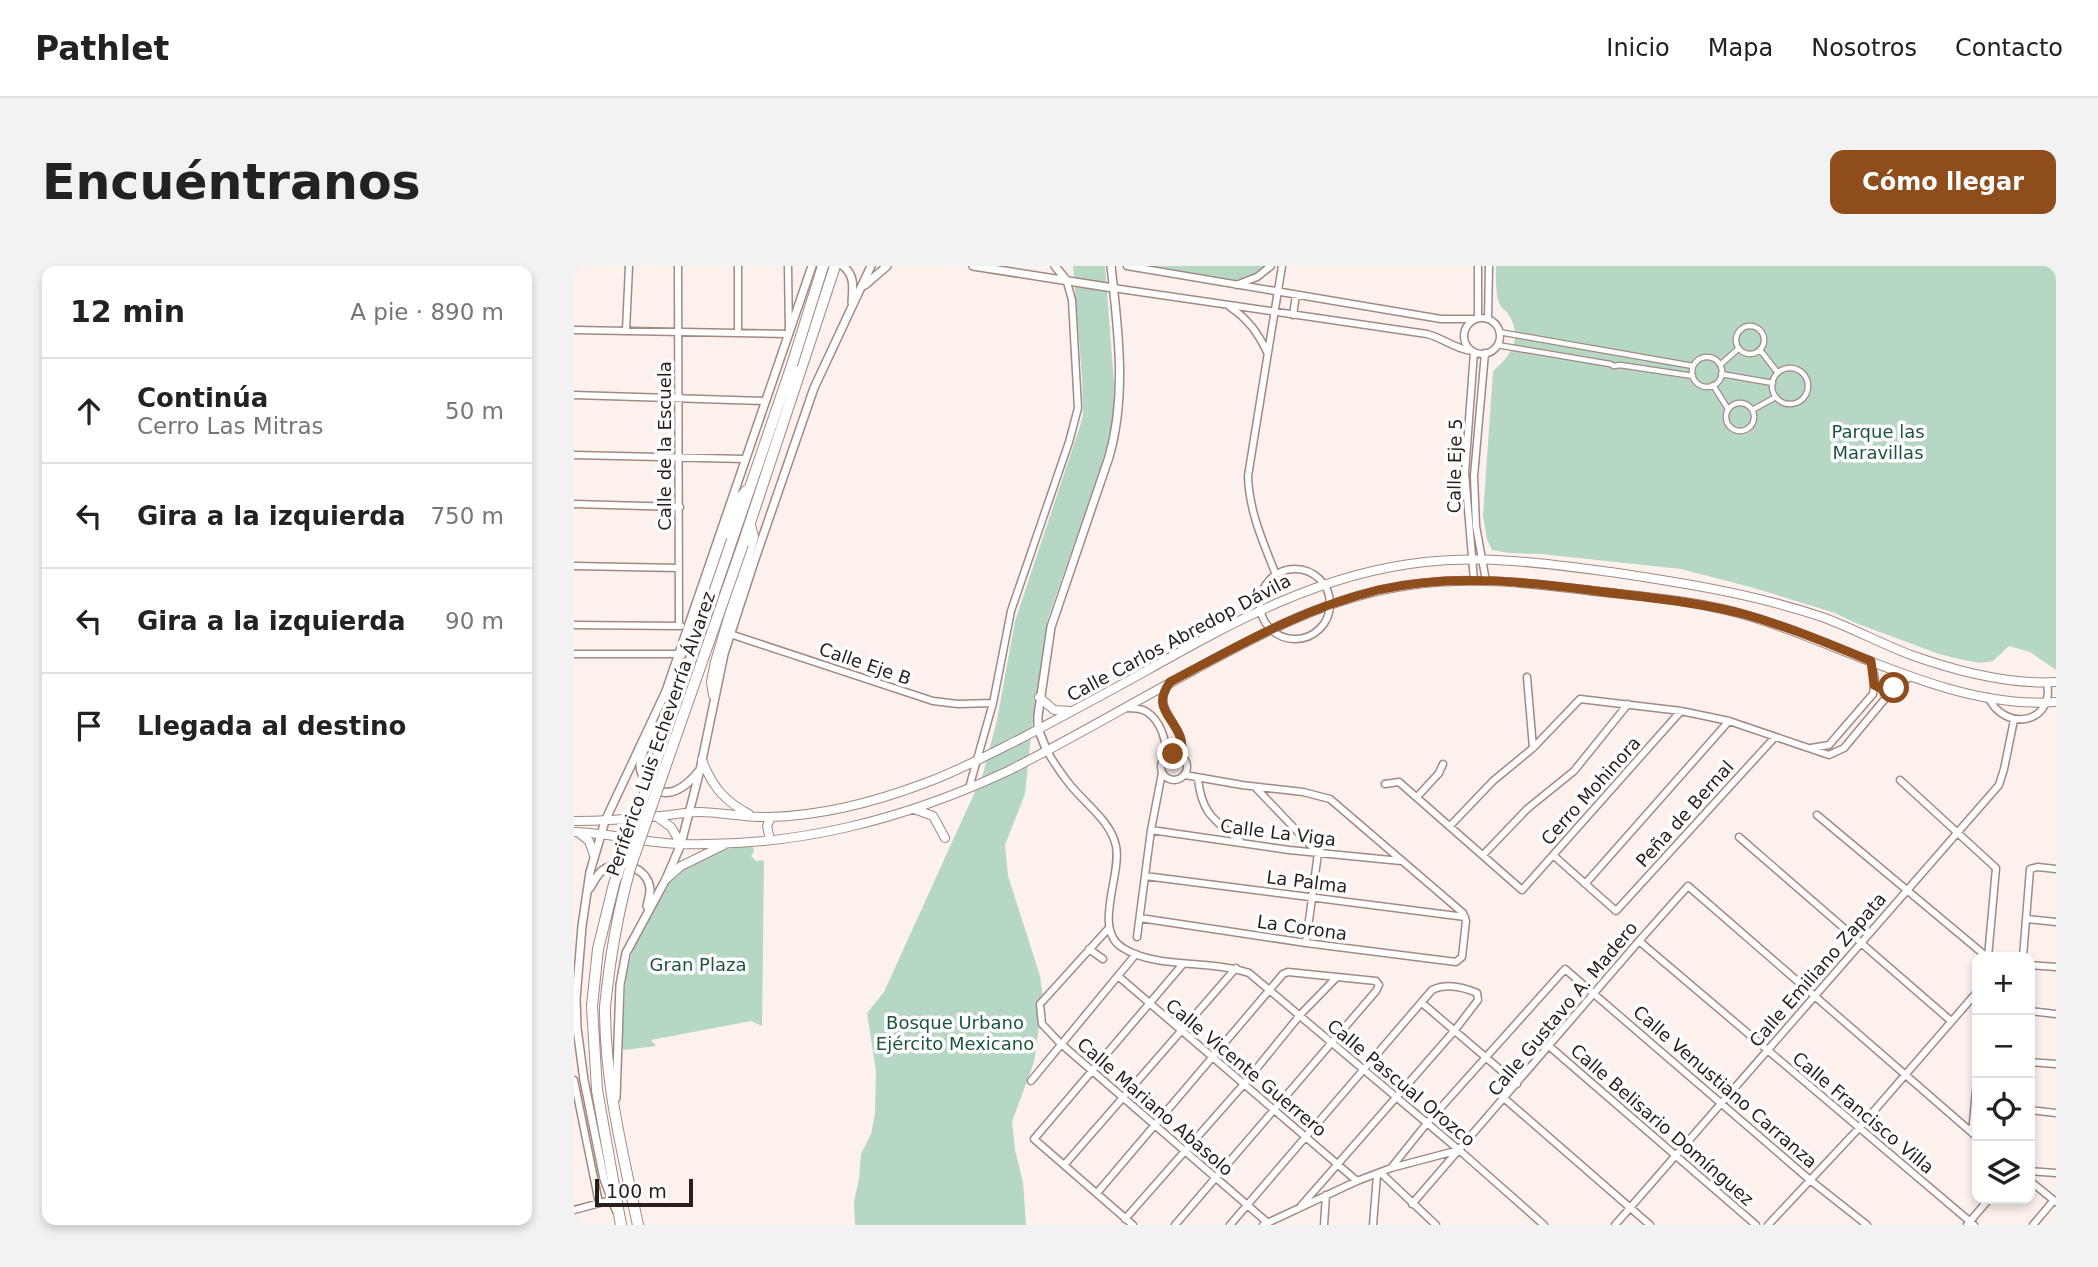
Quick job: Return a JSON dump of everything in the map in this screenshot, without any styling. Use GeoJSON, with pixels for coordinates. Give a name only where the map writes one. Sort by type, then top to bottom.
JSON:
{"type":"FeatureCollection","features":[{"type":"Feature","properties":{"kind":"highway","name":"Periférico Luis Echeverría Álvarez"},"geometry":{"type":"LineString","coordinates":[[638,1225],[616,1127],[606,1059],[605,1007],[610,951],[631,865],[750,524],[824,266]]}},
{"type":"Feature","properties":{"kind":"highway","name":"Periférico Luis Echeverría Álvarez"},"geometry":{"type":"LineString","coordinates":[[620,1221],[597,1090],[592,1006],[598,949],[614,884],[750,488],[835,266]]}},
{"type":"Feature","properties":{"kind":"highway"},"geometry":{"type":"LineString","coordinates":[[680,654],[690,640],[738,501],[750,488]]}},
{"type":"Feature","properties":{"kind":"highway"},"geometry":{"type":"LineString","coordinates":[[714,695],[712,682],[716,662],[753,537],[750,524]]}},
{"type":"Feature","properties":{"kind":"main road","name":"Calle Carlos Abredop Dávila"},"geometry":{"type":"LineString","coordinates":[[574,821],[605,821],[691,813],[771,817],[827,810],[873,800],[931,781],[979,760],[1261,609],[1324,584],[1383,568],[1471,559],[1562,565],[1767,599],[1950,667],[1993,677],[2052,682]]}},
{"type":"Feature","properties":{"kind":"main road","name":"Calle Carlos Abredop Dávila"},"geometry":{"type":"LineString","coordinates":[[575,832],[681,844],[770,840],[857,827],[969,789],[1047,751],[1270,628],[1330,604],[1379,590],[1410,585],[1486,581],[1552,585],[1692,604],[1746,615],[1795,630],[1910,677],[1988,697],[2056,702]]}},
{"type":"Feature","properties":{"kind":"main road"},"geometry":{"type":"LineString","coordinates":[[1039,697],[1054,710],[1074,711]]}},
{"type":"Feature","properties":{"kind":"main road"},"geometry":{"type":"LineString","coordinates":[[702,760],[714,786],[724,799],[754,817]]}},
{"type":"Feature","properties":{"kind":"main road"},"geometry":{"type":"LineString","coordinates":[[914,809],[933,816],[945,838]]}},
{"type":"Feature","properties":{"kind":"main road"},"geometry":{"type":"LineString","coordinates":[[657,817],[671,827],[681,844]]}},
{"type":"Feature","properties":{"kind":"main road"},"geometry":{"type":"LineString","coordinates":[[770,840],[767,826],[771,817]]}},
{"type":"Feature","properties":{"kind":"main road"},"geometry":{"type":"LineString","coordinates":[[575,832],[589,841],[594,855]]}},
{"type":"Feature","properties":{"kind":"main road"},"geometry":{"type":"LineString","coordinates":[[666,879],[700,855],[734,842]]}},
{"type":"Feature","properties":{"kind":"street"},"geometry":{"type":"LineString","coordinates":[[626,331],[629,266]]}},
{"type":"Feature","properties":{"kind":"street","name":"Calle de la Escuela"},"geometry":{"type":"LineString","coordinates":[[678,266],[679,626]]}},
{"type":"Feature","properties":{"kind":"street"},"geometry":{"type":"LineString","coordinates":[[738,266],[738,333]]}},
{"type":"Feature","properties":{"kind":"street"},"geometry":{"type":"LineString","coordinates":[[788,266],[789,334]]}},
{"type":"Feature","properties":{"kind":"street"},"geometry":{"type":"LineString","coordinates":[[620,1221],[604,1179],[577,1028],[578,967],[594,855],[605,821],[652,723],[680,654],[813,266]]}},
{"type":"Feature","properties":{"kind":"street"},"geometry":{"type":"LineString","coordinates":[[806,285],[824,266]]}},
{"type":"Feature","properties":{"kind":"street"},"geometry":{"type":"LineString","coordinates":[[843,266],[849,271],[853,281],[852,307]]}},
{"type":"Feature","properties":{"kind":"street","name":"Periférico Luis Echeverría Álvarez"},"geometry":{"type":"LineString","coordinates":[[616,1127],[620,985],[626,953],[666,879],[681,844],[691,813],[714,695],[730,634],[814,388],[871,266]]}},
{"type":"Feature","properties":{"kind":"street"},"geometry":{"type":"LineString","coordinates":[[862,287],[887,266]]}},
{"type":"Feature","properties":{"kind":"street"},"geometry":{"type":"LineString","coordinates":[[973,266],[1034,271],[1068,282],[1427,334],[1448,340],[1464,350],[1485,353],[1497,345],[1614,366],[1693,376]]}},
{"type":"Feature","properties":{"kind":"street"},"geometry":{"type":"LineString","coordinates":[[969,789],[993,703],[1011,611],[1069,442],[1077,408],[1072,300],[1068,282],[1055,266]]}},
{"type":"Feature","properties":{"kind":"street"},"geometry":{"type":"LineString","coordinates":[[1111,266],[1120,383],[1116,432],[1051,627],[1039,697],[1038,729],[1047,751],[1069,784],[1101,819],[1114,838],[1117,855],[1108,929],[1115,943],[1136,954],[1183,964],[1236,968]]}},
{"type":"Feature","properties":{"kind":"street"},"geometry":{"type":"LineString","coordinates":[[1127,266],[1441,318],[1488,319],[1497,326],[1497,345]]}},
{"type":"Feature","properties":{"kind":"street"},"geometry":{"type":"LineString","coordinates":[[1235,285],[1249,281],[1271,266]]}},
{"type":"Feature","properties":{"kind":"street"},"geometry":{"type":"LineString","coordinates":[[1276,575],[1257,528],[1248,489],[1248,476],[1282,266]]}},
{"type":"Feature","properties":{"kind":"street"},"geometry":{"type":"LineString","coordinates":[[1473,351],[1465,342],[1464,331],[1477,319],[1478,266]]}},
{"type":"Feature","properties":{"kind":"street"},"geometry":{"type":"LineString","coordinates":[[1488,319],[1489,266]]}},
{"type":"Feature","properties":{"kind":"street"},"geometry":{"type":"LineString","coordinates":[[1293,315],[1296,295]]}},
{"type":"Feature","properties":{"kind":"street"},"geometry":{"type":"LineString","coordinates":[[1229,306],[1255,330],[1268,354]]}},
{"type":"Feature","properties":{"kind":"street"},"geometry":{"type":"LineString","coordinates":[[1750,325],[1759,329],[1764,337],[1759,350],[1751,354],[1738,349],[1735,340],[1738,331],[1750,325]]}},
{"type":"Feature","properties":{"kind":"street"},"geometry":{"type":"LineString","coordinates":[[574,330],[789,334]]}},
{"type":"Feature","properties":{"kind":"street"},"geometry":{"type":"LineString","coordinates":[[1499,332],[1693,366],[1704,357],[1713,359],[1720,365],[1721,374],[1713,385]]}},
{"type":"Feature","properties":{"kind":"street"},"geometry":{"type":"LineString","coordinates":[[1720,365],[1738,349]]}},
{"type":"Feature","properties":{"kind":"street"},"geometry":{"type":"LineString","coordinates":[[1759,350],[1779,373]]}},
{"type":"Feature","properties":{"kind":"street","name":"Calle Eje 5"},"geometry":{"type":"LineString","coordinates":[[1473,351],[1465,473],[1474,581]]}},
{"type":"Feature","properties":{"kind":"street"},"geometry":{"type":"LineString","coordinates":[[1610,364],[1608,358],[1612,352]]}},
{"type":"Feature","properties":{"kind":"street","name":"Calle Eje 5"},"geometry":{"type":"LineString","coordinates":[[1485,353],[1474,476],[1476,526],[1486,581]]}},
{"type":"Feature","properties":{"kind":"street"},"geometry":{"type":"LineString","coordinates":[[1620,365],[1622,355]]}},
{"type":"Feature","properties":{"kind":"street"},"geometry":{"type":"LineString","coordinates":[[1693,366],[1693,376],[1699,384],[1713,385]]}},
{"type":"Feature","properties":{"kind":"street"},"geometry":{"type":"LineString","coordinates":[[1795,369],[1805,376],[1808,387],[1804,398],[1794,404],[1783,402],[1776,397],[1773,383],[1779,373],[1795,369]]}},
{"type":"Feature","properties":{"kind":"street"},"geometry":{"type":"LineString","coordinates":[[1721,374],[1773,383]]}},
{"type":"Feature","properties":{"kind":"street"},"geometry":{"type":"LineString","coordinates":[[1713,385],[1728,409],[1726,422],[1731,429],[1740,431],[1752,424],[1752,410]]}},
{"type":"Feature","properties":{"kind":"street"},"geometry":{"type":"LineString","coordinates":[[574,395],[766,401]]}},
{"type":"Feature","properties":{"kind":"street"},"geometry":{"type":"LineString","coordinates":[[1752,410],[1776,397]]}},
{"type":"Feature","properties":{"kind":"street"},"geometry":{"type":"LineString","coordinates":[[1728,409],[1740,403],[1752,410]]}},
{"type":"Feature","properties":{"kind":"street"},"geometry":{"type":"LineString","coordinates":[[574,455],[745,459]]}},
{"type":"Feature","properties":{"kind":"street"},"geometry":{"type":"LineString","coordinates":[[574,504],[680,507]]}},
{"type":"Feature","properties":{"kind":"street"},"geometry":{"type":"LineString","coordinates":[[574,566],[679,568]]}},
{"type":"Feature","properties":{"kind":"street"},"geometry":{"type":"LineString","coordinates":[[1302,569],[1324,584],[1330,604],[1326,620],[1315,632],[1308,636],[1292,638],[1284,637],[1270,628],[1260,601],[1265,586],[1276,575],[1302,569]]}},
{"type":"Feature","properties":{"kind":"street"},"geometry":{"type":"LineString","coordinates":[[574,625],[689,626]]}},
{"type":"Feature","properties":{"kind":"street","name":"Calle Eje B"},"geometry":{"type":"LineString","coordinates":[[730,634],[933,701],[958,704],[993,703]]}},
{"type":"Feature","properties":{"kind":"street"},"geometry":{"type":"LineString","coordinates":[[574,654],[680,654]]}},
{"type":"Feature","properties":{"kind":"street"},"geometry":{"type":"LineString","coordinates":[[1810,748],[1829,745],[1873,694],[1871,661]]}},
{"type":"Feature","properties":{"kind":"street"},"geometry":{"type":"LineString","coordinates":[[1527,677],[1533,748]]}},
{"type":"Feature","properties":{"kind":"street"},"geometry":{"type":"LineString","coordinates":[[1450,826],[1493,781],[1533,748],[1575,702],[1587,699],[1628,704],[1730,721],[1829,755],[1844,748],[1890,693],[1910,677]]}},
{"type":"Feature","properties":{"kind":"street"},"geometry":{"type":"LineString","coordinates":[[1163,773],[1171,780],[1177,780],[1185,775],[1187,765],[1182,757],[1179,734],[1165,711],[1162,696],[1170,682]]}},
{"type":"Feature","properties":{"kind":"street"},"geometry":{"type":"LineString","coordinates":[[1988,697],[1993,708],[2002,716],[2014,720],[2026,719],[2038,713],[2046,703],[2052,682]]}},
{"type":"Feature","properties":{"kind":"street"},"geometry":{"type":"LineString","coordinates":[[1874,685],[1890,693]]}},
{"type":"Feature","properties":{"kind":"street"},"geometry":{"type":"LineString","coordinates":[[1385,784],[1399,782],[1483,855],[1527,809],[1574,771],[1628,704]]}},
{"type":"Feature","properties":{"kind":"street"},"geometry":{"type":"LineString","coordinates":[[1123,708],[1144,710],[1153,718],[1165,738],[1166,757]]}},
{"type":"Feature","properties":{"kind":"street"},"geometry":{"type":"LineString","coordinates":[[1153,718],[1165,711]]}},
{"type":"Feature","properties":{"kind":"street","name":"Cerro Mohinora"},"geometry":{"type":"LineString","coordinates":[[1483,855],[1522,890],[1681,711]]}},
{"type":"Feature","properties":{"kind":"street"},"geometry":{"type":"LineString","coordinates":[[1856,714],[1866,721]]}},
{"type":"Feature","properties":{"kind":"street","name":"Calle Emiliano Zapata"},"geometry":{"type":"LineString","coordinates":[[1615,1225],[1999,785],[2014,720]]}},
{"type":"Feature","properties":{"kind":"street"},"geometry":{"type":"LineString","coordinates":[[1553,855],[1585,884],[1730,721]]}},
{"type":"Feature","properties":{"kind":"street"},"geometry":{"type":"LineString","coordinates":[[652,723],[654,729],[640,768],[649,784],[665,793],[674,792],[682,789],[701,770]]}},
{"type":"Feature","properties":{"kind":"street","name":"Peña de Bernal"},"geometry":{"type":"LineString","coordinates":[[1585,884],[1616,911],[1774,737]]}},
{"type":"Feature","properties":{"kind":"street"},"geometry":{"type":"LineString","coordinates":[[1137,937],[1151,830],[1163,773],[1161,764],[1166,757],[1173,754],[1182,757]]}},
{"type":"Feature","properties":{"kind":"street"},"geometry":{"type":"LineString","coordinates":[[1417,797],[1439,773],[1443,764]]}},
{"type":"Feature","properties":{"kind":"street"},"geometry":{"type":"LineString","coordinates":[[1185,775],[1303,792],[1330,799],[1465,917]]}},
{"type":"Feature","properties":{"kind":"street"},"geometry":{"type":"LineString","coordinates":[[1199,779],[1201,798],[1209,814],[1242,843]]}},
{"type":"Feature","properties":{"kind":"street"},"geometry":{"type":"LineString","coordinates":[[1900,780],[1996,868],[1988,952]]}},
{"type":"Feature","properties":{"kind":"street"},"geometry":{"type":"LineString","coordinates":[[1255,787],[1318,853],[1306,943]]}},
{"type":"Feature","properties":{"kind":"street"},"geometry":{"type":"LineString","coordinates":[[1817,815],[1981,952]]}},
{"type":"Feature","properties":{"kind":"street","name":"Calle La Viga"},"geometry":{"type":"LineString","coordinates":[[1151,830],[1318,853],[1401,861]]}},
{"type":"Feature","properties":{"kind":"street"},"geometry":{"type":"LineString","coordinates":[[1739,837],[1951,1021]]}},
{"type":"Feature","properties":{"kind":"street"},"geometry":{"type":"LineString","coordinates":[[587,894],[600,871],[605,868],[619,865],[635,868],[646,877],[650,890],[646,914]]}},
{"type":"Feature","properties":{"kind":"street"},"geometry":{"type":"LineString","coordinates":[[2024,952],[2030,869],[2056,869]]}},
{"type":"Feature","properties":{"kind":"street","name":"La Palma"},"geometry":{"type":"LineString","coordinates":[[1145,876],[1465,917]]}},
{"type":"Feature","properties":{"kind":"street","name":"Calle Gustavo A. Madero"},"geometry":{"type":"LineString","coordinates":[[1412,1204],[1688,886],[1814,996]]}},
{"type":"Feature","properties":{"kind":"street","name":"La Corona"},"geometry":{"type":"LineString","coordinates":[[1140,918],[1456,962],[1460,960],[1465,917]]}},
{"type":"Feature","properties":{"kind":"street"},"geometry":{"type":"LineString","coordinates":[[2027,919],[2056,922]]}},
{"type":"Feature","properties":{"kind":"street"},"geometry":{"type":"LineString","coordinates":[[1103,959],[1088,949],[1108,929]]}},
{"type":"Feature","properties":{"kind":"street","name":"Calle Francisco Villa"},"geometry":{"type":"LineString","coordinates":[[1639,940],[1766,1050],[1860,1126],[1971,1224]]}},
{"type":"Feature","properties":{"kind":"street","name":"Calle Mariano Abasolo"},"geometry":{"type":"LineString","coordinates":[[1088,949],[1040,1004],[1042,1024],[1060,1043],[1266,1224]]}},
{"type":"Feature","properties":{"kind":"street"},"geometry":{"type":"LineString","coordinates":[[1031,1081],[1136,954]]}},
{"type":"Feature","properties":{"kind":"street"},"geometry":{"type":"LineString","coordinates":[[1133,1225],[1034,1139],[1183,964]]}},
{"type":"Feature","properties":{"kind":"street"},"geometry":{"type":"LineString","coordinates":[[2035,965],[2056,967]]}},
{"type":"Feature","properties":{"kind":"street"},"geometry":{"type":"LineString","coordinates":[[1065,1164],[1236,968]]}},
{"type":"Feature","properties":{"kind":"street","name":"Calle Pascual Orozco"},"geometry":{"type":"LineString","coordinates":[[1236,968],[1249,973],[1271,989],[1544,1225]]}},
{"type":"Feature","properties":{"kind":"street","name":"Calle Venustiano Carranza"},"geometry":{"type":"LineString","coordinates":[[1486,1056],[1566,969],[1810,1180],[1867,1225]]}},
{"type":"Feature","properties":{"kind":"street"},"geometry":{"type":"LineString","coordinates":[[1097,1193],[1283,974],[1288,972],[1374,980],[1378,983],[1378,988],[1175,1225]]}},
{"type":"Feature","properties":{"kind":"street","name":"Calle Vicente Guerrero"},"geometry":{"type":"LineString","coordinates":[[1118,976],[1357,1181]]}},
{"type":"Feature","properties":{"kind":"street"},"geometry":{"type":"LineString","coordinates":[[1125,1219],[1244,1084],[1300,1015],[1336,978]]}},
{"type":"Feature","properties":{"kind":"street"},"geometry":{"type":"LineString","coordinates":[[1230,1225],[1432,990],[1441,987],[1462,988],[1477,993],[1478,1000],[1455,1030],[1301,1206]]}},
{"type":"Feature","properties":{"kind":"street"},"geometry":{"type":"LineString","coordinates":[[1814,996],[1972,1132]]}},
{"type":"Feature","properties":{"kind":"street"},"geometry":{"type":"LineString","coordinates":[[1768,1225],[1860,1126],[1972,998]]}},
{"type":"Feature","properties":{"kind":"street"},"geometry":{"type":"LineString","coordinates":[[1422,1003],[1517,1084]]}},
{"type":"Feature","properties":{"kind":"street"},"geometry":{"type":"LineString","coordinates":[[2035,1012],[2056,1014]]}},
{"type":"Feature","properties":{"kind":"street","name":"Calle Belisario Domínguez"},"geometry":{"type":"LineString","coordinates":[[1549,1046],[1756,1225]]}},
{"type":"Feature","properties":{"kind":"street"},"geometry":{"type":"LineString","coordinates":[[1391,1168],[1486,1056]]}},
{"type":"Feature","properties":{"kind":"street"},"geometry":{"type":"LineString","coordinates":[[2035,1062],[2056,1064]]}},
{"type":"Feature","properties":{"kind":"street"},"geometry":{"type":"LineString","coordinates":[[574,1080],[599,1203]]}},
{"type":"Feature","properties":{"kind":"street"},"geometry":{"type":"LineString","coordinates":[[1505,1099],[1650,1225]]}},
{"type":"Feature","properties":{"kind":"street"},"geometry":{"type":"LineString","coordinates":[[2035,1111],[2056,1113]]}},
{"type":"Feature","properties":{"kind":"street"},"geometry":{"type":"LineString","coordinates":[[1266,1224],[1301,1206],[1391,1168],[1460,1150]]}},
{"type":"Feature","properties":{"kind":"street"},"geometry":{"type":"LineString","coordinates":[[2035,1171],[2056,1173]]}},
{"type":"Feature","properties":{"kind":"street"},"geometry":{"type":"LineString","coordinates":[[1379,1174],[1436,1225]]}},
{"type":"Feature","properties":{"kind":"street"},"geometry":{"type":"LineString","coordinates":[[1373,1225],[1379,1174]]}},
{"type":"Feature","properties":{"kind":"street"},"geometry":{"type":"LineString","coordinates":[[2033,1225],[2055,1201],[2035,1185]]}},
{"type":"Feature","properties":{"kind":"street"},"geometry":{"type":"LineString","coordinates":[[1324,1225],[1326,1195]]}},
{"type":"Feature","properties":{"kind":"street"},"geometry":{"type":"LineString","coordinates":[[574,1210],[611,1200]]}},
{"type":"Feature","properties":{"kind":"street"},"geometry":{"type":"LineString","coordinates":[[1971,1224],[1985,1204]]}},
{"type":"Feature","properties":{"kind":"street"},"geometry":{"type":"LineString","coordinates":[[1423,1215],[1423,1225]]}},
{"type":"Feature","properties":{"kind":"green space","name":"Bosque Urbano Ejército Mexicano"},"geometry":{"type":"Polygon","coordinates":[[[1073,266],[1105,266],[1115,396],[1104,458],[1048,618],[1025,794],[1005,845],[1008,876],[1040,976],[1043,998],[1034,1062],[1012,1122],[1023,1182],[1026,1225],[855,1225],[854,1201],[861,1154],[871,1134],[875,1114],[876,1071],[867,1013],[884,992],[983,774],[997,720],[1015,621],[1083,415],[1073,266]]]}},
{"type":"Feature","properties":{"kind":"green space"},"geometry":{"type":"Polygon","coordinates":[[[1134,266],[1269,266],[1258,274],[1233,281],[1134,266]]]}},
{"type":"Feature","properties":{"kind":"green space","name":"Parque las Maravillas"},"geometry":{"type":"Polygon","coordinates":[[[1496,266],[2049,266],[2056,270],[2056,670],[2030,652],[2009,646],[1993,661],[1980,663],[1939,654],[1835,613],[1681,569],[1492,550],[1483,516],[1493,371],[1510,352],[1515,338],[1513,322],[1498,301],[1496,266]]]}},
{"type":"Feature","properties":{"kind":"green space","name":"Gran Plaza"},"geometry":{"type":"Polygon","coordinates":[[[752,845],[754,851],[751,856],[756,861],[763,860],[764,863],[762,1026],[751,1021],[651,1040],[656,1046],[624,1050],[621,1046],[626,977],[633,948],[672,879],[702,857],[726,849],[752,845]]]}},
{"type":"Feature","properties":{"kind":"route"},"geometry":{"type":"LineString","coordinates":[[1173,754],[1182,757],[1179,734],[1162,703],[1162,696],[1170,682],[1270,628],[1304,613],[1379,590],[1443,581],[1517,581],[1692,604],[1746,615],[1795,630],[1871,661],[1874,685],[1890,693],[1894,688]]}}]}
